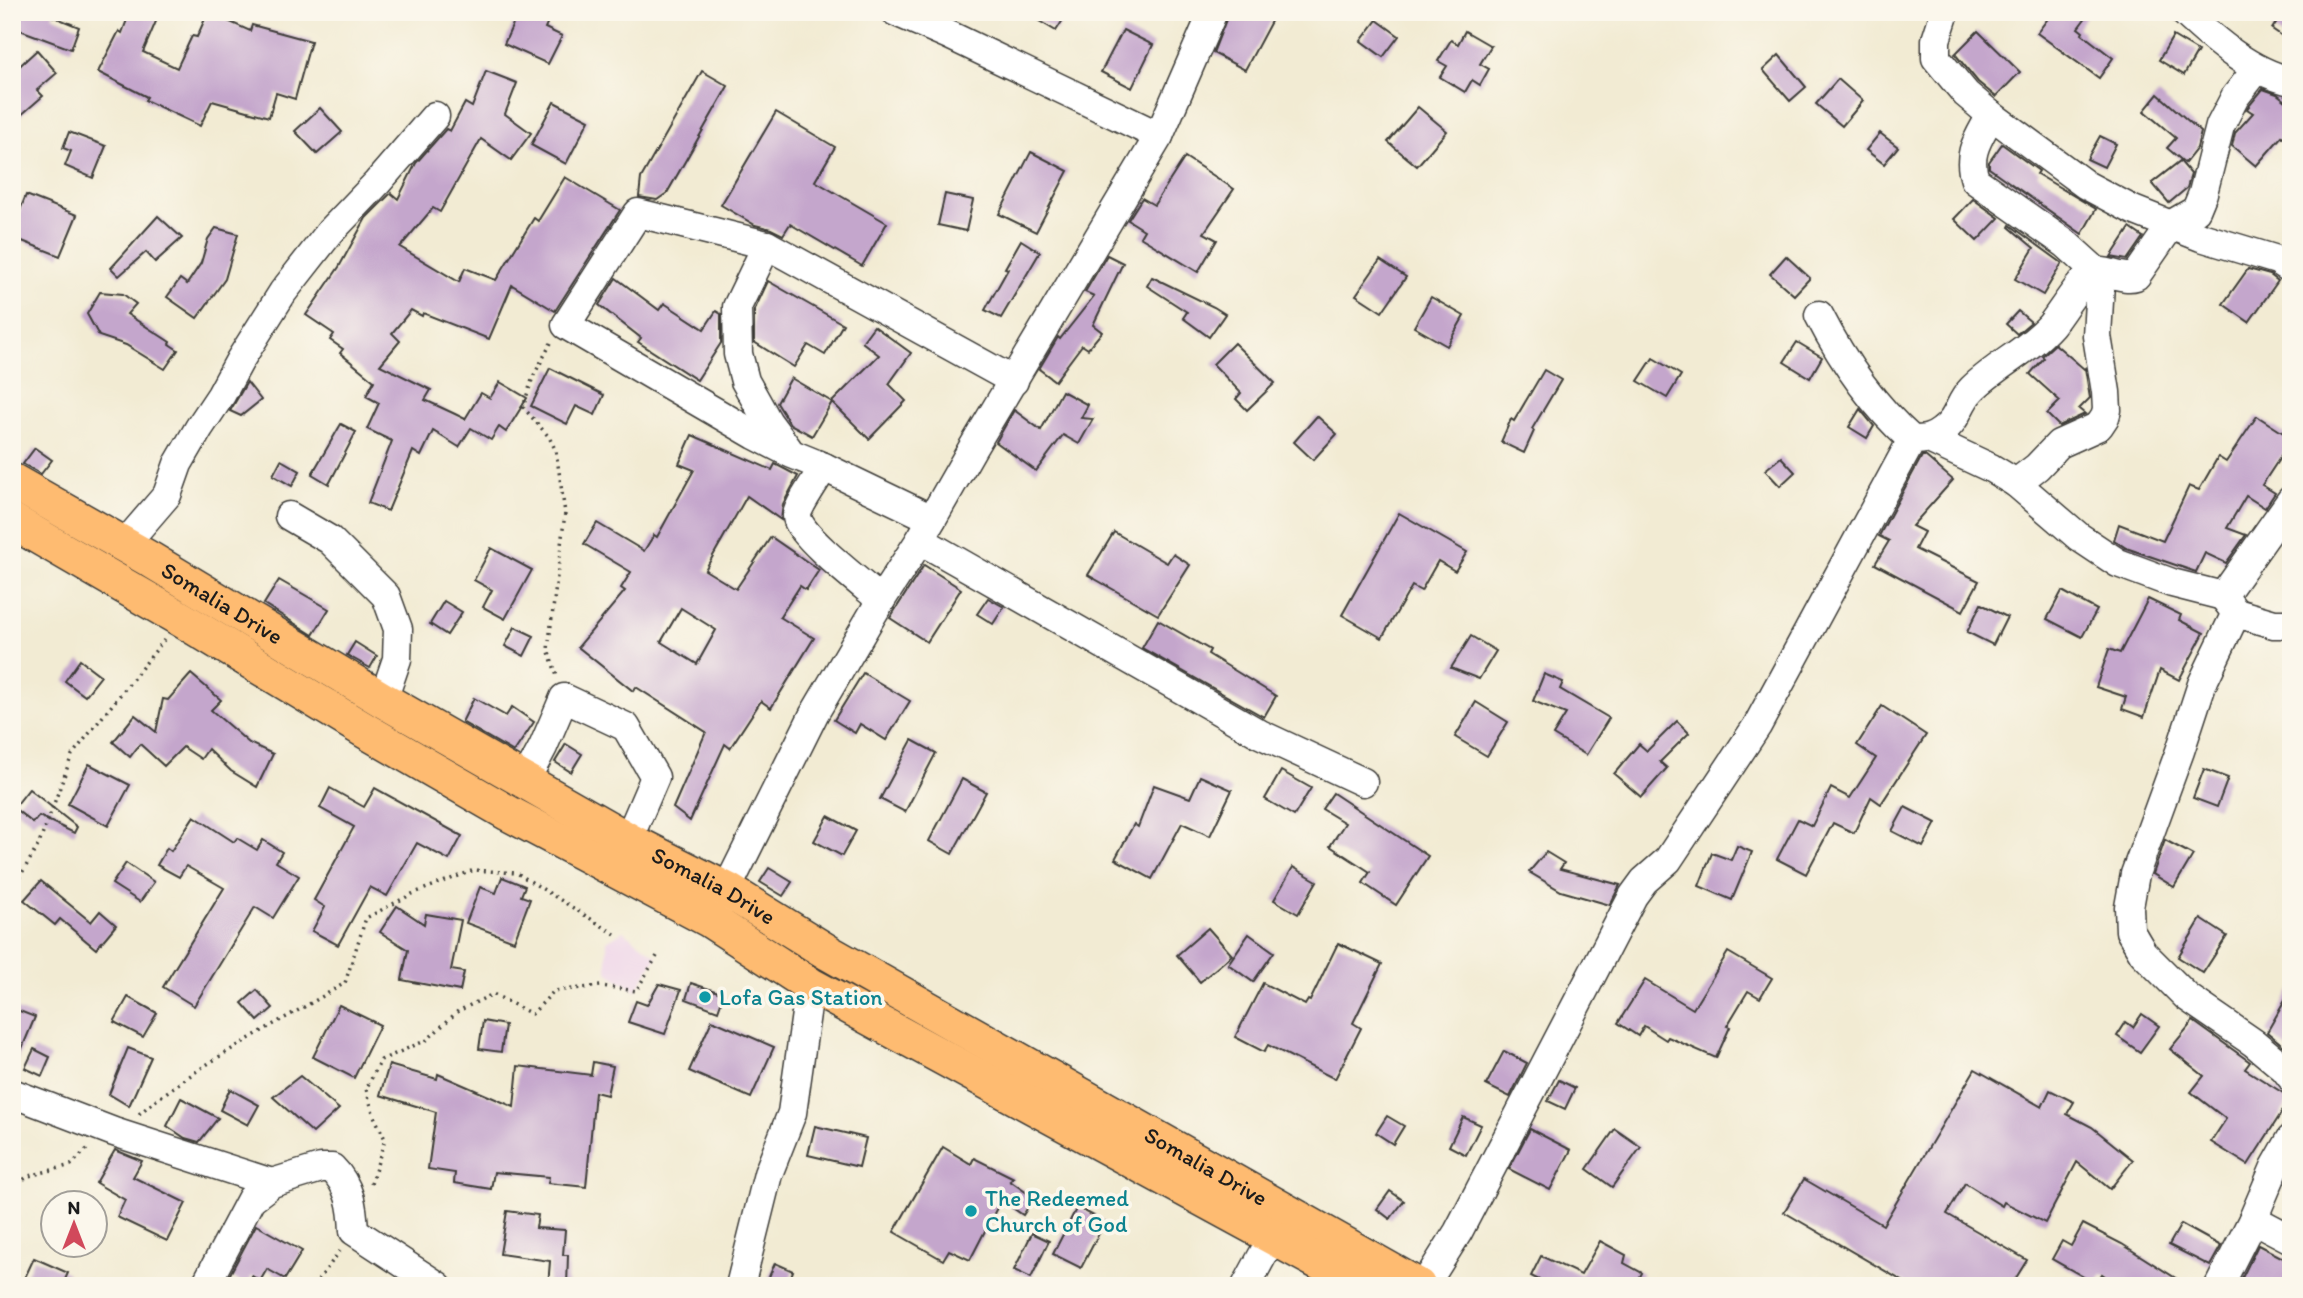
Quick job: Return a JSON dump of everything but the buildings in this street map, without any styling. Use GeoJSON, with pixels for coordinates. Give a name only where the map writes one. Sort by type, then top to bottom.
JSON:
{"type":"FeatureCollection","features":[{"type":"Feature","properties":{"kind":"main road","name":"Somalia Drive"},"geometry":{"type":"LineString","coordinates":[[12,481],[525,781],[710,920],[810,985],[1363,1286]]}},
{"type":"Feature","properties":{"kind":"main road","name":"Somalia Drive"},"geometry":{"type":"LineString","coordinates":[[12,521],[508,813],[727,890],[828,953],[1418,1286]]}},
{"type":"Feature","properties":{"kind":"street"},"geometry":{"type":"LineString","coordinates":[[896,12],[1159,136]]}},
{"type":"Feature","properties":{"kind":"street"},"geometry":{"type":"LineString","coordinates":[[710,920],[814,714],[1159,136],[1213,12]]}},
{"type":"Feature","properties":{"kind":"street"},"geometry":{"type":"LineString","coordinates":[[1945,12],[1936,40],[1936,58],[1966,94],[2086,185],[2133,210],[2201,237],[2286,259]]}},
{"type":"Feature","properties":{"kind":"street"},"geometry":{"type":"LineString","coordinates":[[2184,12],[2203,31],[2257,69],[2291,82]]}},
{"type":"Feature","properties":{"kind":"street"},"geometry":{"type":"LineString","coordinates":[[1991,115],[1973,151],[1971,165],[1975,180],[2050,232],[2097,272],[2127,279],[2136,275],[2172,224],[2196,211],[2220,126],[2235,97],[2257,69]]}},
{"type":"Feature","properties":{"kind":"street"},"geometry":{"type":"LineString","coordinates":[[124,545],[167,495],[178,464],[198,428],[283,292],[330,232],[435,116]]}},
{"type":"Feature","properties":{"kind":"street"},"geometry":{"type":"LineString","coordinates":[[1014,380],[767,245],[638,213],[566,324],[792,454],[824,467],[1259,734],[1363,782]]}},
{"type":"Feature","properties":{"kind":"street"},"geometry":{"type":"LineString","coordinates":[[767,245],[737,307],[738,354],[745,380],[768,422],[792,454]]}},
{"type":"Feature","properties":{"kind":"street"},"geometry":{"type":"LineString","coordinates":[[1424,1286],[1464,1221],[1633,896],[1644,881],[1668,860],[1757,726],[1920,440],[1956,419],[1961,403],[1971,390],[2031,345],[2057,318],[2088,275],[2097,272]]}},
{"type":"Feature","properties":{"kind":"street"},"geometry":{"type":"LineString","coordinates":[[2016,483],[2037,467],[2059,444],[2099,426],[2105,417],[2106,392],[2097,336],[2100,283],[2097,272]]}},
{"type":"Feature","properties":{"kind":"street"},"geometry":{"type":"LineString","coordinates":[[1819,315],[1838,351],[1888,419],[1920,440],[1991,468],[2016,483],[2080,537],[2118,563],[2274,624],[2291,624]]}},
{"type":"Feature","properties":{"kind":"street"},"geometry":{"type":"LineString","coordinates":[[824,467],[797,515],[799,525],[823,550],[881,600]]}},
{"type":"Feature","properties":{"kind":"street"},"geometry":{"type":"LineString","coordinates":[[2291,500],[2229,605],[2135,874],[2129,906],[2130,930],[2143,953],[2187,997],[2254,1043],[2291,1077]]}},
{"type":"Feature","properties":{"kind":"street"},"geometry":{"type":"LineString","coordinates":[[289,516],[330,540],[386,596],[398,629],[397,659],[383,700]]}},
{"type":"Feature","properties":{"kind":"street"},"geometry":{"type":"LineString","coordinates":[[525,781],[564,698],[626,727],[655,777],[620,854]]}},
{"type":"Feature","properties":{"kind":"street"},"geometry":{"type":"LineString","coordinates":[[740,1286],[768,1174],[792,1113],[810,985]]}},
{"type":"Feature","properties":{"kind":"street"},"geometry":{"type":"LineString","coordinates":[[12,1093],[114,1132],[272,1183]]}},
{"type":"Feature","properties":{"kind":"street"},"geometry":{"type":"LineString","coordinates":[[2219,1286],[2291,1139]]}},
{"type":"Feature","properties":{"kind":"street"},"geometry":{"type":"LineString","coordinates":[[205,1286],[251,1199],[272,1183],[321,1168],[332,1168],[341,1178],[353,1212],[354,1231],[438,1286]]}},
{"type":"Feature","properties":{"kind":"street"},"geometry":{"type":"LineString","coordinates":[[2253,1219],[2291,1239]]}},
{"type":"Feature","properties":{"kind":"street"},"geometry":{"type":"LineString","coordinates":[[1246,1286],[1273,1237]]}},
{"type":"Feature","properties":{"kind":"path"},"geometry":{"type":"LineString","coordinates":[[564,698],[548,649],[565,513],[556,452],[549,437],[523,407],[547,348],[566,324]]}},
{"type":"Feature","properties":{"kind":"path"},"geometry":{"type":"LineString","coordinates":[[12,890],[39,844],[72,755],[181,619]]}},
{"type":"Feature","properties":{"kind":"path"},"geometry":{"type":"LineString","coordinates":[[12,1187],[29,1176],[71,1164],[92,1144],[130,1122],[169,1089],[203,1066],[260,1030],[345,983],[366,918],[412,894],[474,870],[517,873],[615,934]]}},
{"type":"Feature","properties":{"kind":"path"},"geometry":{"type":"LineString","coordinates":[[371,1184],[385,1139],[366,1089],[381,1059],[427,1040],[458,1011],[493,994],[532,1014],[554,991],[601,986],[636,991],[657,956]]}},
{"type":"Feature","properties":{"kind":"path"},"geometry":{"type":"LineString","coordinates":[[314,1286],[354,1231]]}},
{"type":"Feature","properties":{"kind":"shaded area"},"geometry":{"type":"Polygon","coordinates":[[[623,931],[657,956],[636,991],[607,972],[607,941],[623,931]]]}},
{"type":"Feature","properties":{"kind":"place","name":"Lofa Gas Station"},"geometry":{"type":"Point","coordinates":[705,997]}},
{"type":"Feature","properties":{"kind":"place","name":"The Redeemed Church of God"},"geometry":{"type":"Point","coordinates":[971,1211]}}]}
